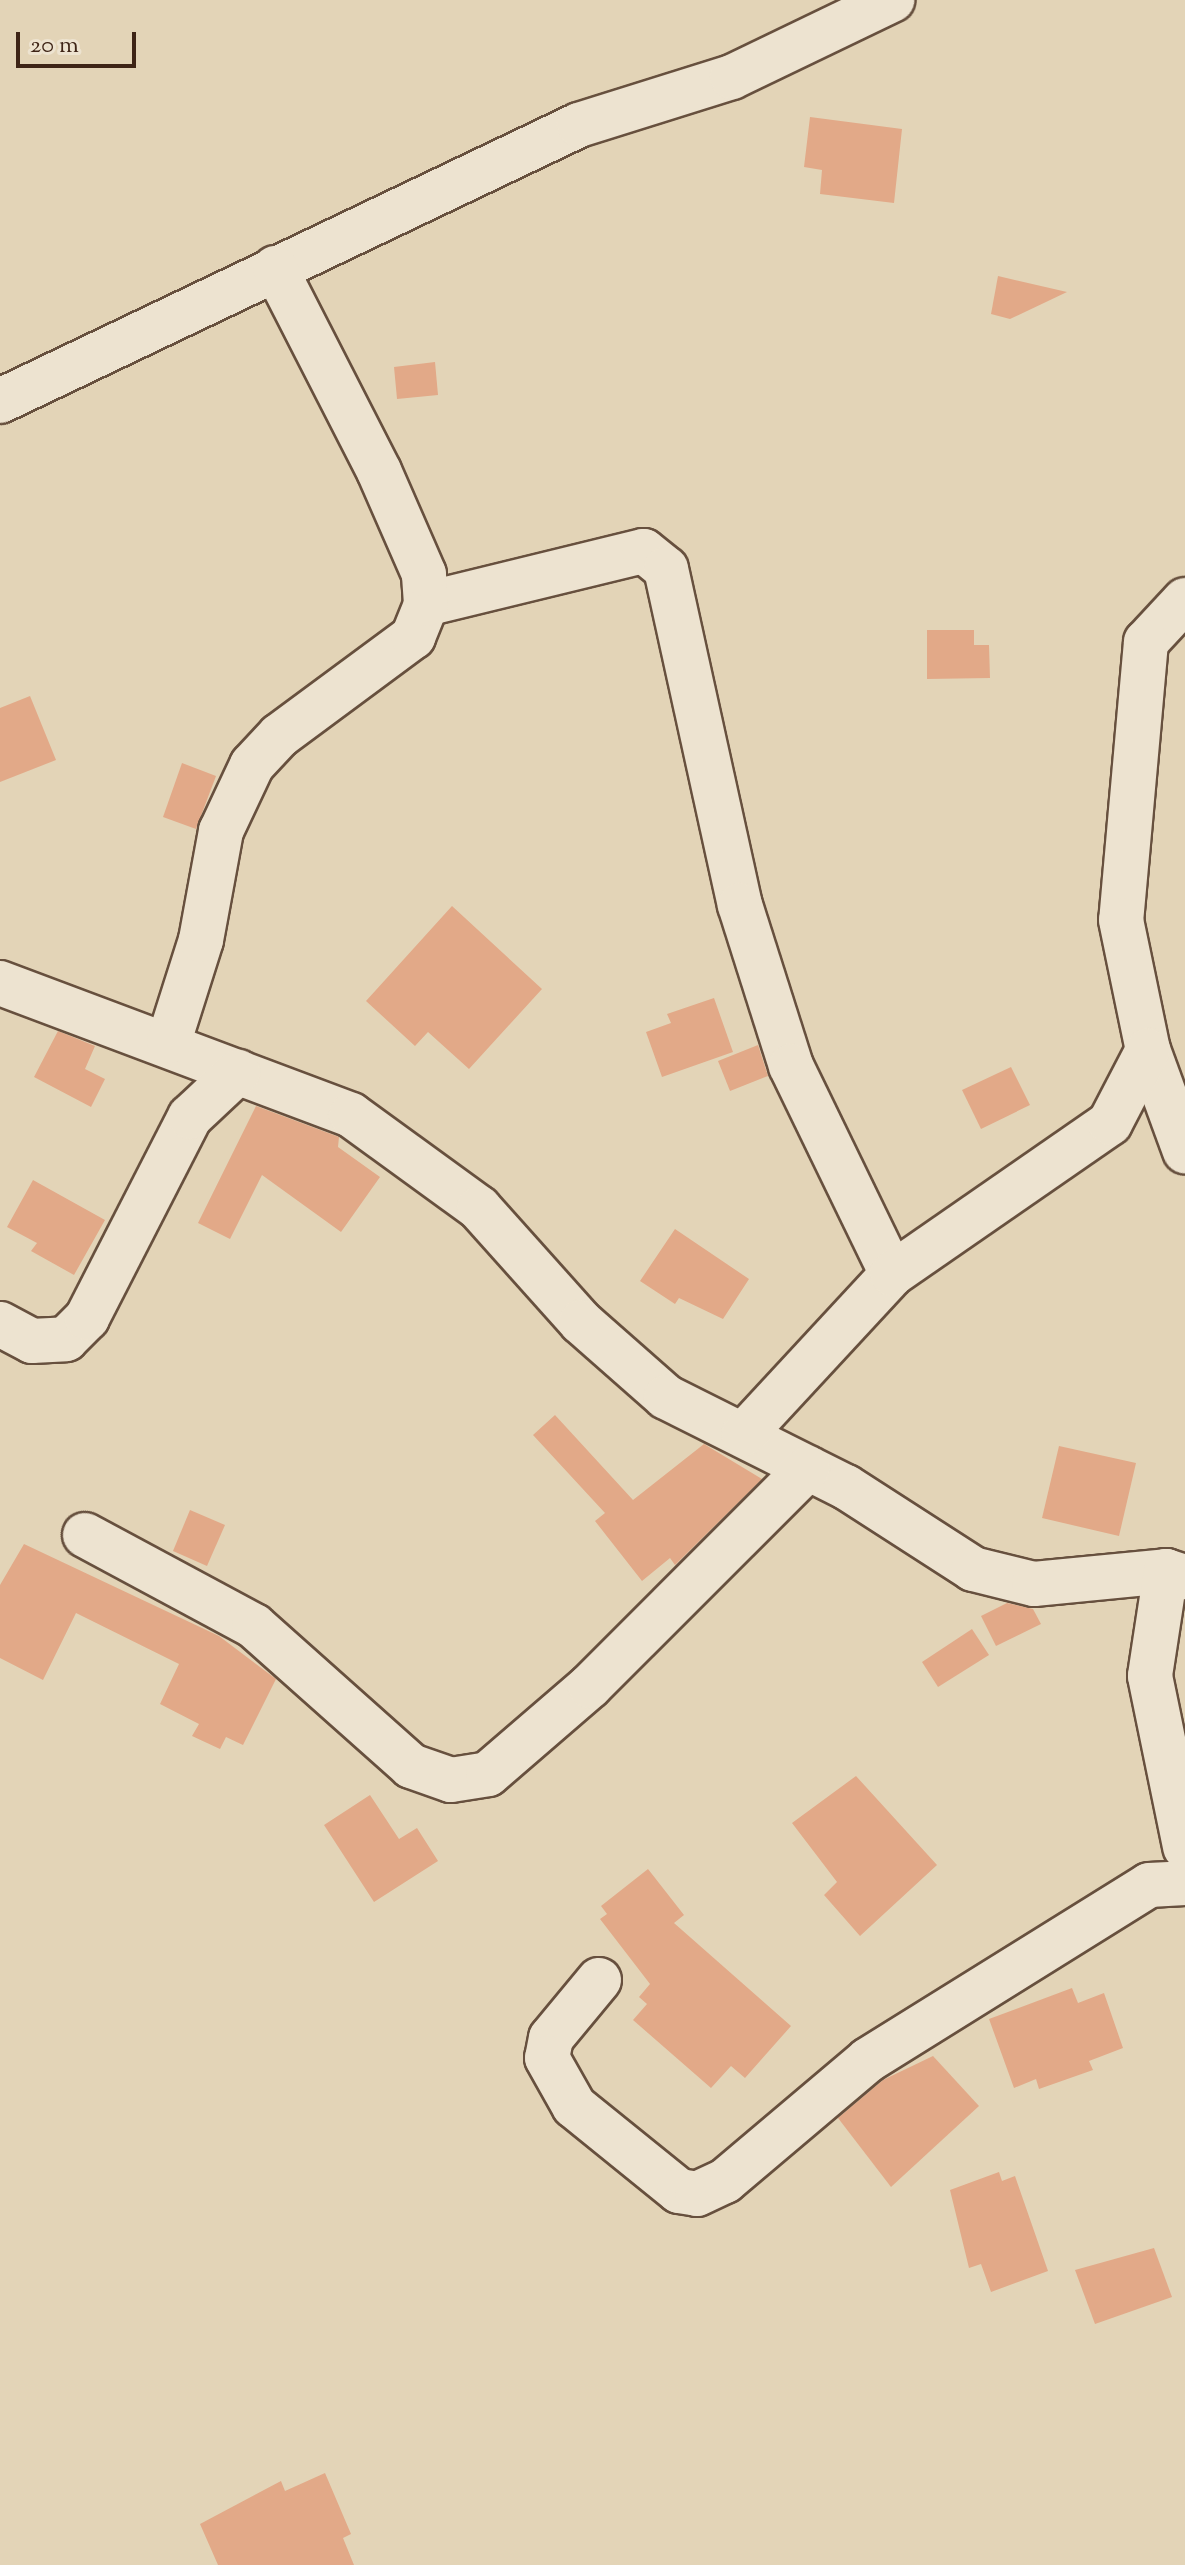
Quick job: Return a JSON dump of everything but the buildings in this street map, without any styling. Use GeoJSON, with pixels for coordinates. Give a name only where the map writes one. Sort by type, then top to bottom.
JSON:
{"type":"FeatureCollection","features":[{"type":"Feature","properties":{"kind":"street"},"geometry":{"type":"LineString","coordinates":[[0,401],[579,125],[732,77],[892,0]]}},
{"type":"Feature","properties":{"kind":"street"},"geometry":{"type":"LineString","coordinates":[[169,1041],[201,940],[221,831],[252,765],[279,736],[413,637],[426,604],[424,574],[384,484],[275,268]]}},
{"type":"Feature","properties":{"kind":"street"},"geometry":{"type":"LineString","coordinates":[[426,604],[644,551],[666,569],[740,905],[782,1037],[892,1274]]}},
{"type":"Feature","properties":{"kind":"street"},"geometry":{"type":"LineString","coordinates":[[1185,600],[1146,642],[1121,920],[1148,1050],[1185,1151]]}},
{"type":"Feature","properties":{"kind":"street"},"geometry":{"type":"LineString","coordinates":[[0,983],[169,1041],[238,1072],[351,1115],[479,1208],[581,1322],[666,1397],[808,1468],[973,1569],[1034,1584],[1176,1574],[1150,1676],[1185,1847]]}},
{"type":"Feature","properties":{"kind":"street"},"geometry":{"type":"LineString","coordinates":[[744,1434],[892,1274],[1110,1123],[1148,1050]]}},
{"type":"Feature","properties":{"kind":"street"},"geometry":{"type":"LineString","coordinates":[[0,1324],[32,1341],[66,1339],[87,1318],[190,1117],[238,1072]]}},
{"type":"Feature","properties":{"kind":"street"},"geometry":{"type":"LineString","coordinates":[[85,1535],[254,1626],[411,1766],[451,1780],[488,1774],[590,1686],[808,1468]]}},
{"type":"Feature","properties":{"kind":"street"},"geometry":{"type":"LineString","coordinates":[[599,1980],[551,2038],[547,2058],[574,2106],[679,2191],[697,2194],[725,2181],[868,2060],[1149,1885],[1185,1883]]}}]}
